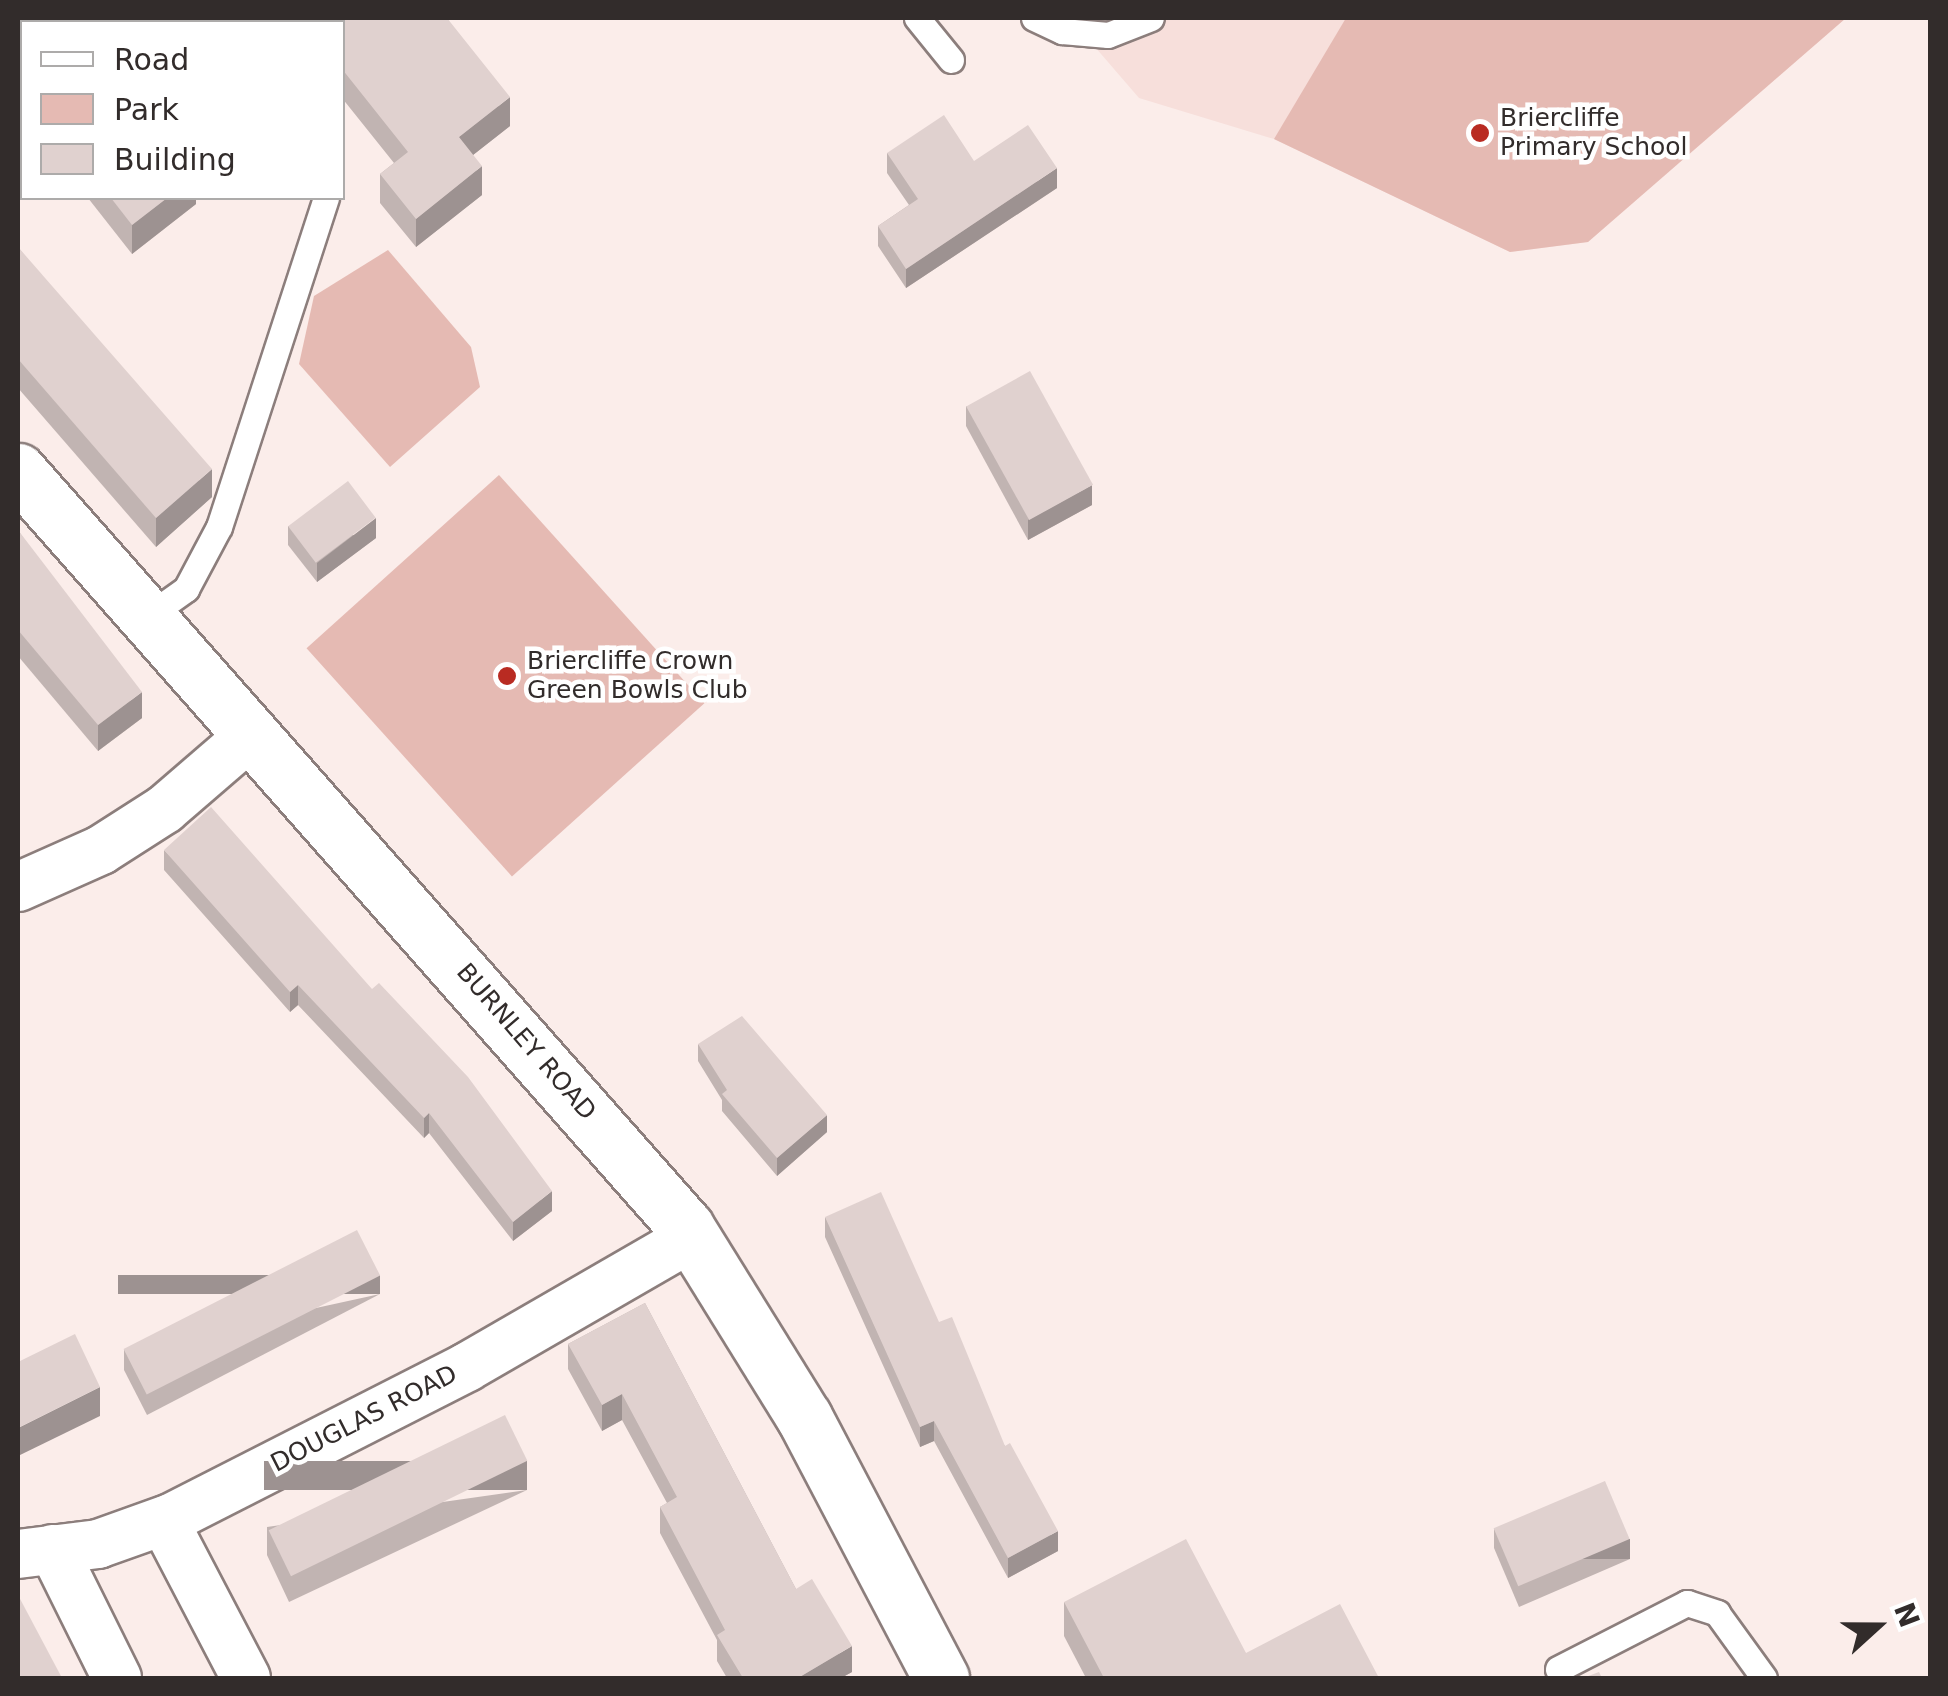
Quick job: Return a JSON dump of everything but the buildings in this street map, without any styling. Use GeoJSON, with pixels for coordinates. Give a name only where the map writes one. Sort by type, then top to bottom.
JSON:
{"type":"FeatureCollection","features":[{"type":"Feature","properties":{"kind":"street","name":"BURNLEY ROAD"},"geometry":{"type":"LineString","coordinates":[[18,471],[692,1237],[804,1417],[941,1678]]}},
{"type":"Feature","properties":{"kind":"street"},"geometry":{"type":"LineString","coordinates":[[22,882],[133,830],[252,734]]}},
{"type":"Feature","properties":{"kind":"street","name":"DOUGLAS ROAD"},"geometry":{"type":"LineString","coordinates":[[35,1551],[98,1544],[164,1521],[468,1367],[692,1237]]}},
{"type":"Feature","properties":{"kind":"street"},"geometry":{"type":"LineString","coordinates":[[164,1521],[246,1678]]}},
{"type":"Feature","properties":{"kind":"street"},"geometry":{"type":"LineString","coordinates":[[35,1551],[117,1678]]}},
{"type":"Feature","properties":{"kind":"lane"},"geometry":{"type":"LineString","coordinates":[[917,18],[951,60]]}},
{"type":"Feature","properties":{"kind":"lane"},"geometry":{"type":"LineString","coordinates":[[1034,18],[1062,31],[1108,35],[1151,18]]}},
{"type":"Feature","properties":{"kind":"lane"},"geometry":{"type":"LineString","coordinates":[[148,616],[186,588],[219,528],[325,200]]}},
{"type":"Feature","properties":{"kind":"lane"},"geometry":{"type":"LineString","coordinates":[[1558,1670],[1687,1603],[1716,1613],[1764,1678]]}},
{"type":"Feature","properties":{"kind":"shaded area","name":"Briercliffe Primary School"},"geometry":{"type":"Polygon","coordinates":[[[1070,18],[1846,18],[1588,242],[1510,252],[1274,139],[1139,98],[1070,18]]]}},
{"type":"Feature","properties":{"kind":"green space","name":"Briercliffe Primary School"},"geometry":{"type":"Polygon","coordinates":[[[1346,18],[1846,18],[1588,242],[1510,252],[1274,139],[1346,18]]]}},
{"type":"Feature","properties":{"kind":"green space"},"geometry":{"type":"Polygon","coordinates":[[[388,250],[471,347],[480,387],[390,467],[299,364],[314,296],[388,250]]]}},
{"type":"Feature","properties":{"kind":"green space","name":"Briercliffe Crown Green Bowls Club"},"geometry":{"type":"Polygon","coordinates":[[[499,475],[704,703],[512,876],[307,648],[499,475]]]}},
{"type":"Feature","properties":{"kind":"place","name":"Briercliffe Primary School"},"geometry":{"type":"Point","coordinates":[1480,133]}},
{"type":"Feature","properties":{"kind":"place","name":"Briercliffe Crown Green Bowls Club"},"geometry":{"type":"Point","coordinates":[507,676]}}]}
